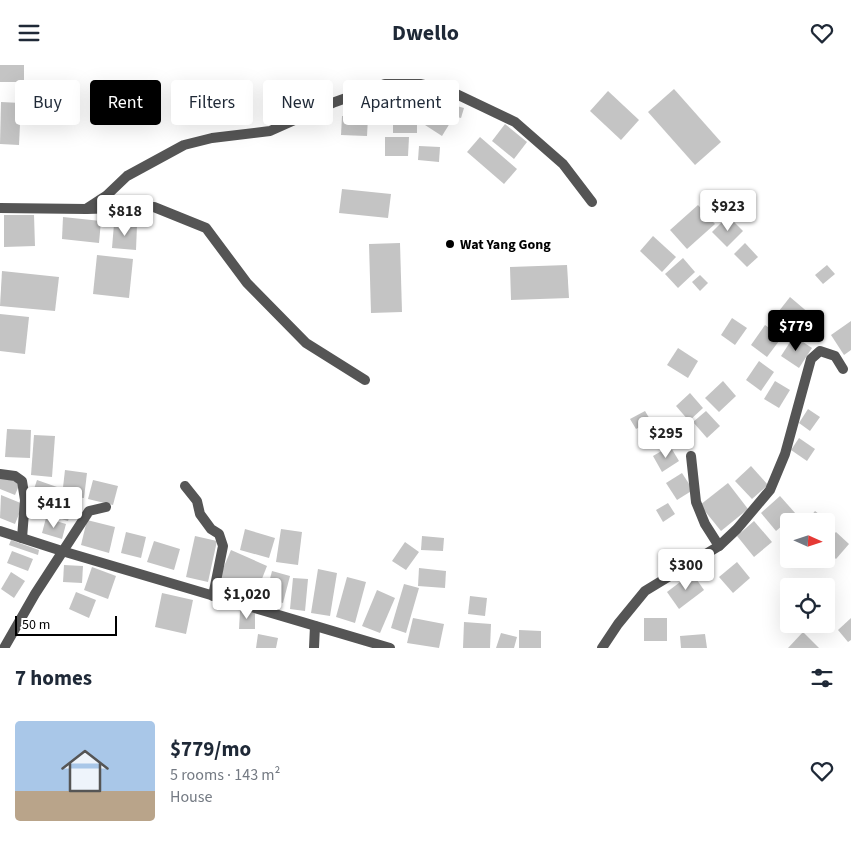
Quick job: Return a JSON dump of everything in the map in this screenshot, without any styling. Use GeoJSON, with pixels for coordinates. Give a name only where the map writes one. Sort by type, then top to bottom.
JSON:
{"type":"FeatureCollection","features":[{"type":"Feature","properties":{"kind":"street"},"geometry":{"type":"LineString","coordinates":[[86,209],[106,196],[127,176],[184,145],[212,138],[270,131],[334,102],[385,84],[421,84],[450,91],[515,122],[563,164],[592,203]]}},
{"type":"Feature","properties":{"kind":"street"},"geometry":{"type":"LineString","coordinates":[[0,208],[86,209],[154,207],[206,228],[247,283],[306,343],[365,380]]}},
{"type":"Feature","properties":{"kind":"street"},"geometry":{"type":"LineString","coordinates":[[602,648],[618,624],[645,591],[719,546],[737,529],[770,490],[785,454],[811,359],[820,351],[835,356],[843,369]]}},
{"type":"Feature","properties":{"kind":"street"},"geometry":{"type":"LineString","coordinates":[[691,456],[696,502],[719,546]]}},
{"type":"Feature","properties":{"kind":"street"},"geometry":{"type":"LineString","coordinates":[[0,474],[15,476],[22,481],[25,500],[22,538]]}},
{"type":"Feature","properties":{"kind":"street"},"geometry":{"type":"LineString","coordinates":[[185,486],[197,501],[200,514],[211,529],[219,535],[223,546],[213,596]]}},
{"type":"Feature","properties":{"kind":"street"},"geometry":{"type":"LineString","coordinates":[[4,648],[35,594],[89,511],[106,507]]}},
{"type":"Feature","properties":{"kind":"street"},"geometry":{"type":"LineString","coordinates":[[0,531],[314,626],[364,644],[390,648]]}},
{"type":"Feature","properties":{"kind":"street"},"geometry":{"type":"LineString","coordinates":[[314,626],[314,648]]}},
{"type":"Feature","properties":{"kind":"building"},"geometry":{"type":"Polygon","coordinates":[[[0,65],[24,65],[24,80],[0,82],[0,65]]]}},
{"type":"Feature","properties":{"kind":"building"},"geometry":{"type":"Polygon","coordinates":[[[674,89],[721,142],[695,165],[648,112],[674,89]]]}},
{"type":"Feature","properties":{"kind":"building"},"geometry":{"type":"Polygon","coordinates":[[[608,91],[639,120],[621,140],[590,111],[608,91]]]}},
{"type":"Feature","properties":{"kind":"building"},"geometry":{"type":"Polygon","coordinates":[[[1,102],[15,103],[15,125],[20,125],[19,145],[0,144],[1,102]]]}},
{"type":"Feature","properties":{"kind":"building"},"geometry":{"type":"Polygon","coordinates":[[[459,107],[464,108],[461,118],[459,117],[459,107]]]}},
{"type":"Feature","properties":{"kind":"building"},"geometry":{"type":"Polygon","coordinates":[[[342,116],[343,125],[368,125],[367,136],[341,135],[342,116]]]}},
{"type":"Feature","properties":{"kind":"building"},"geometry":{"type":"Polygon","coordinates":[[[505,124],[527,142],[514,159],[492,141],[505,124]]]}},
{"type":"Feature","properties":{"kind":"building"},"geometry":{"type":"Polygon","coordinates":[[[393,125],[417,125],[417,133],[393,133],[393,125]]]}},
{"type":"Feature","properties":{"kind":"building"},"geometry":{"type":"Polygon","coordinates":[[[425,125],[449,125],[442,136],[425,125]]]}},
{"type":"Feature","properties":{"kind":"building"},"geometry":{"type":"Polygon","coordinates":[[[385,137],[409,137],[408,156],[385,156],[385,137]]]}},
{"type":"Feature","properties":{"kind":"building"},"geometry":{"type":"Polygon","coordinates":[[[480,137],[517,169],[504,184],[467,152],[480,137]]]}},
{"type":"Feature","properties":{"kind":"building"},"geometry":{"type":"Polygon","coordinates":[[[419,146],[440,147],[439,162],[418,160],[419,146]]]}},
{"type":"Feature","properties":{"kind":"building"},"geometry":{"type":"Polygon","coordinates":[[[342,189],[391,194],[388,218],[339,213],[342,189]]]}},
{"type":"Feature","properties":{"kind":"building"},"geometry":{"type":"Polygon","coordinates":[[[698,205],[715,224],[687,249],[670,230],[698,205]]]}},
{"type":"Feature","properties":{"kind":"building"},"geometry":{"type":"Polygon","coordinates":[[[4,215],[34,215],[35,246],[4,247],[4,215]]]}},
{"type":"Feature","properties":{"kind":"building"},"geometry":{"type":"Polygon","coordinates":[[[728,216],[743,231],[727,247],[712,232],[728,216]]]}},
{"type":"Feature","properties":{"kind":"building"},"geometry":{"type":"Polygon","coordinates":[[[63,217],[101,221],[99,243],[62,239],[63,217]]]}},
{"type":"Feature","properties":{"kind":"building"},"geometry":{"type":"Polygon","coordinates":[[[114,224],[137,225],[136,250],[112,248],[114,224]]]}},
{"type":"Feature","properties":{"kind":"building"},"geometry":{"type":"Polygon","coordinates":[[[653,236],[676,257],[662,272],[640,251],[653,236]]]}},
{"type":"Feature","properties":{"kind":"building"},"geometry":{"type":"Polygon","coordinates":[[[400,243],[402,312],[371,313],[369,244],[400,243]]]}},
{"type":"Feature","properties":{"kind":"building"},"geometry":{"type":"Polygon","coordinates":[[[745,243],[758,257],[747,267],[734,254],[745,243]]]}},
{"type":"Feature","properties":{"kind":"building"},"geometry":{"type":"Polygon","coordinates":[[[97,255],[133,259],[129,298],[93,294],[97,255]]]}},
{"type":"Feature","properties":{"kind":"building"},"geometry":{"type":"Polygon","coordinates":[[[683,258],[695,272],[678,288],[665,274],[683,258]]]}},
{"type":"Feature","properties":{"kind":"building"},"geometry":{"type":"Polygon","coordinates":[[[567,265],[569,298],[511,300],[510,267],[567,265]]]}},
{"type":"Feature","properties":{"kind":"building"},"geometry":{"type":"Polygon","coordinates":[[[827,265],[835,274],[823,284],[815,275],[827,265]]]}},
{"type":"Feature","properties":{"kind":"building"},"geometry":{"type":"Polygon","coordinates":[[[2,271],[59,277],[55,311],[0,306],[2,271]]]}},
{"type":"Feature","properties":{"kind":"building"},"geometry":{"type":"Polygon","coordinates":[[[700,275],[708,283],[700,291],[692,282],[700,275]]]}},
{"type":"Feature","properties":{"kind":"building"},"geometry":{"type":"Polygon","coordinates":[[[790,297],[810,314],[799,327],[779,311],[790,297]]]}},
{"type":"Feature","properties":{"kind":"building"},"geometry":{"type":"Polygon","coordinates":[[[0,314],[29,317],[25,354],[0,351],[0,314]]]}},
{"type":"Feature","properties":{"kind":"building"},"geometry":{"type":"Polygon","coordinates":[[[732,318],[747,328],[735,345],[721,335],[732,318]]]}},
{"type":"Feature","properties":{"kind":"building"},"geometry":{"type":"Polygon","coordinates":[[[851,321],[851,350],[844,355],[831,335],[851,321]]]}},
{"type":"Feature","properties":{"kind":"building"},"geometry":{"type":"Polygon","coordinates":[[[765,325],[782,337],[767,357],[751,345],[765,325]]]}},
{"type":"Feature","properties":{"kind":"building"},"geometry":{"type":"Polygon","coordinates":[[[794,336],[812,348],[799,368],[781,356],[794,336]]]}},
{"type":"Feature","properties":{"kind":"building"},"geometry":{"type":"Polygon","coordinates":[[[678,348],[698,361],[688,378],[667,365],[678,348]]]}},
{"type":"Feature","properties":{"kind":"building"},"geometry":{"type":"Polygon","coordinates":[[[759,361],[774,372],[761,391],[746,380],[759,361]]]}},
{"type":"Feature","properties":{"kind":"building"},"geometry":{"type":"Polygon","coordinates":[[[723,381],[736,396],[719,412],[705,398],[723,381]]]}},
{"type":"Feature","properties":{"kind":"building"},"geometry":{"type":"Polygon","coordinates":[[[775,381],[790,390],[779,408],[764,399],[775,381]]]}},
{"type":"Feature","properties":{"kind":"building"},"geometry":{"type":"Polygon","coordinates":[[[690,393],[703,408],[689,421],[676,406],[690,393]]]}},
{"type":"Feature","properties":{"kind":"building"},"geometry":{"type":"Polygon","coordinates":[[[808,409],[820,417],[810,431],[799,423],[808,409]]]}},
{"type":"Feature","properties":{"kind":"building"},"geometry":{"type":"Polygon","coordinates":[[[645,411],[651,421],[636,429],[630,419],[645,411]]]}},
{"type":"Feature","properties":{"kind":"building"},"geometry":{"type":"Polygon","coordinates":[[[706,411],[720,426],[707,438],[693,422],[706,411]]]}},
{"type":"Feature","properties":{"kind":"building"},"geometry":{"type":"Polygon","coordinates":[[[7,429],[31,430],[30,458],[5,457],[7,429]]]}},
{"type":"Feature","properties":{"kind":"building"},"geometry":{"type":"Polygon","coordinates":[[[34,435],[55,436],[52,477],[31,475],[34,435]]]}},
{"type":"Feature","properties":{"kind":"building"},"geometry":{"type":"Polygon","coordinates":[[[799,438],[815,449],[807,461],[791,450],[799,438]]]}},
{"type":"Feature","properties":{"kind":"building"},"geometry":{"type":"Polygon","coordinates":[[[670,446],[679,461],[662,472],[653,456],[670,446]]]}},
{"type":"Feature","properties":{"kind":"building"},"geometry":{"type":"Polygon","coordinates":[[[751,466],[768,485],[752,499],[735,481],[751,466]]]}},
{"type":"Feature","properties":{"kind":"building"},"geometry":{"type":"Polygon","coordinates":[[[65,470],[87,473],[84,498],[62,496],[65,470]]]}},
{"type":"Feature","properties":{"kind":"building"},"geometry":{"type":"Polygon","coordinates":[[[682,473],[693,490],[677,500],[666,483],[682,473]]]}},
{"type":"Feature","properties":{"kind":"building"},"geometry":{"type":"Polygon","coordinates":[[[0,475],[20,483],[15,495],[0,489],[0,475]]]}},
{"type":"Feature","properties":{"kind":"building"},"geometry":{"type":"Polygon","coordinates":[[[37,480],[57,487],[49,508],[30,501],[37,480]]]}},
{"type":"Feature","properties":{"kind":"building"},"geometry":{"type":"Polygon","coordinates":[[[93,480],[118,486],[113,505],[88,499],[93,480]]]}},
{"type":"Feature","properties":{"kind":"building"},"geometry":{"type":"Polygon","coordinates":[[[728,483],[748,509],[721,531],[700,505],[728,483]]]}},
{"type":"Feature","properties":{"kind":"building"},"geometry":{"type":"Polygon","coordinates":[[[1,495],[23,504],[15,524],[0,518],[1,495]]]}},
{"type":"Feature","properties":{"kind":"building"},"geometry":{"type":"Polygon","coordinates":[[[780,496],[795,513],[780,513],[780,528],[776,531],[761,513],[780,496]]]}},
{"type":"Feature","properties":{"kind":"building"},"geometry":{"type":"Polygon","coordinates":[[[56,500],[73,505],[68,521],[51,516],[56,500]]]}},
{"type":"Feature","properties":{"kind":"building"},"geometry":{"type":"Polygon","coordinates":[[[668,503],[675,514],[663,522],[656,510],[668,503]]]}},
{"type":"Feature","properties":{"kind":"building"},"geometry":{"type":"Polygon","coordinates":[[[46,518],[66,524],[62,539],[42,533],[46,518]]]}},
{"type":"Feature","properties":{"kind":"building"},"geometry":{"type":"Polygon","coordinates":[[[87,520],[115,527],[109,553],[81,545],[87,520]]]}},
{"type":"Feature","properties":{"kind":"building"},"geometry":{"type":"Polygon","coordinates":[[[754,521],[772,542],[754,557],[737,536],[754,521]]]}},
{"type":"Feature","properties":{"kind":"building"},"geometry":{"type":"Polygon","coordinates":[[[245,529],[275,538],[269,558],[240,550],[245,529]]]}},
{"type":"Feature","properties":{"kind":"building"},"geometry":{"type":"Polygon","coordinates":[[[281,529],[302,532],[298,565],[276,562],[281,529]]]}},
{"type":"Feature","properties":{"kind":"building"},"geometry":{"type":"Polygon","coordinates":[[[126,532],[146,537],[141,558],[121,553],[126,532]]]}},
{"type":"Feature","properties":{"kind":"building"},"geometry":{"type":"Polygon","coordinates":[[[835,533],[849,544],[836,559],[835,558],[835,533]]]}},
{"type":"Feature","properties":{"kind":"building"},"geometry":{"type":"Polygon","coordinates":[[[195,536],[217,541],[208,582],[186,577],[195,536]]]}},
{"type":"Feature","properties":{"kind":"building"},"geometry":{"type":"Polygon","coordinates":[[[422,536],[444,538],[443,551],[421,550],[422,536]]]}},
{"type":"Feature","properties":{"kind":"building"},"geometry":{"type":"Polygon","coordinates":[[[11,540],[39,550],[38,555],[9,545],[11,540]]]}},
{"type":"Feature","properties":{"kind":"building"},"geometry":{"type":"Polygon","coordinates":[[[154,541],[180,549],[174,570],[147,562],[154,541]]]}},
{"type":"Feature","properties":{"kind":"building"},"geometry":{"type":"Polygon","coordinates":[[[405,542],[419,552],[406,570],[392,561],[405,542]]]}},
{"type":"Feature","properties":{"kind":"building"},"geometry":{"type":"Polygon","coordinates":[[[231,550],[267,566],[256,594],[219,578],[231,550]]]}},
{"type":"Feature","properties":{"kind":"building"},"geometry":{"type":"Polygon","coordinates":[[[12,551],[33,559],[28,571],[7,563],[12,551]]]}},
{"type":"Feature","properties":{"kind":"building"},"geometry":{"type":"Polygon","coordinates":[[[737,562],[750,578],[733,593],[719,577],[737,562]]]}},
{"type":"Feature","properties":{"kind":"building"},"geometry":{"type":"Polygon","coordinates":[[[64,565],[83,566],[82,583],[63,582],[64,565]]]}},
{"type":"Feature","properties":{"kind":"building"},"geometry":{"type":"Polygon","coordinates":[[[92,567],[116,576],[108,599],[84,590],[92,567]]]}},
{"type":"Feature","properties":{"kind":"building"},"geometry":{"type":"Polygon","coordinates":[[[419,568],[446,571],[445,588],[418,586],[419,568]]]}},
{"type":"Feature","properties":{"kind":"building"},"geometry":{"type":"Polygon","coordinates":[[[318,569],[337,573],[330,616],[311,613],[318,569]]]}},
{"type":"Feature","properties":{"kind":"building"},"geometry":{"type":"Polygon","coordinates":[[[272,571],[290,576],[283,603],[265,598],[272,571]]]}},
{"type":"Feature","properties":{"kind":"building"},"geometry":{"type":"Polygon","coordinates":[[[11,572],[25,581],[14,598],[1,589],[11,572]]]}},
{"type":"Feature","properties":{"kind":"building"},"geometry":{"type":"Polygon","coordinates":[[[692,573],[704,590],[679,609],[667,592],[692,573]]]}},
{"type":"Feature","properties":{"kind":"building"},"geometry":{"type":"Polygon","coordinates":[[[347,577],[366,582],[355,623],[336,617],[347,577]]]}},
{"type":"Feature","properties":{"kind":"building"},"geometry":{"type":"Polygon","coordinates":[[[293,578],[308,579],[305,611],[290,609],[293,578]]]}},
{"type":"Feature","properties":{"kind":"building"},"geometry":{"type":"Polygon","coordinates":[[[404,584],[419,588],[406,633],[391,628],[404,584]]]}},
{"type":"Feature","properties":{"kind":"building"},"geometry":{"type":"Polygon","coordinates":[[[377,590],[395,598],[380,633],[362,626],[377,590]]]}},
{"type":"Feature","properties":{"kind":"building"},"geometry":{"type":"Polygon","coordinates":[[[76,592],[96,600],[89,618],[69,609],[76,592]]]}},
{"type":"Feature","properties":{"kind":"building"},"geometry":{"type":"Polygon","coordinates":[[[162,593],[193,600],[186,634],[155,627],[162,593]]]}},
{"type":"Feature","properties":{"kind":"building"},"geometry":{"type":"Polygon","coordinates":[[[470,596],[487,598],[485,616],[468,614],[470,596]]]}},
{"type":"Feature","properties":{"kind":"building"},"geometry":{"type":"Polygon","coordinates":[[[240,611],[255,611],[255,629],[239,629],[240,611]]]}},
{"type":"Feature","properties":{"kind":"building"},"geometry":{"type":"Polygon","coordinates":[[[413,618],[444,624],[439,648],[407,643],[413,618]]]}},
{"type":"Feature","properties":{"kind":"building"},"geometry":{"type":"Polygon","coordinates":[[[644,618],[667,618],[667,641],[644,641],[644,618]]]}},
{"type":"Feature","properties":{"kind":"building"},"geometry":{"type":"Polygon","coordinates":[[[851,618],[851,640],[848,642],[838,630],[851,618]]]}},
{"type":"Feature","properties":{"kind":"building"},"geometry":{"type":"Polygon","coordinates":[[[464,622],[491,624],[490,648],[463,648],[464,622]]]}},
{"type":"Feature","properties":{"kind":"building"},"geometry":{"type":"Polygon","coordinates":[[[519,630],[541,631],[541,648],[519,648],[519,630]]]}},
{"type":"Feature","properties":{"kind":"building"},"geometry":{"type":"Polygon","coordinates":[[[501,633],[517,637],[514,648],[496,648],[501,633]]]}},
{"type":"Feature","properties":{"kind":"building"},"geometry":{"type":"Polygon","coordinates":[[[804,633],[819,648],[788,648],[804,633]]]}},
{"type":"Feature","properties":{"kind":"building"},"geometry":{"type":"Polygon","coordinates":[[[258,634],[278,638],[276,648],[256,648],[258,634]]]}},
{"type":"Feature","properties":{"kind":"building"},"geometry":{"type":"Polygon","coordinates":[[[705,634],[707,648],[681,648],[680,636],[705,634]]]}},
{"type":"Feature","properties":{"kind":"place","name":"Wat Yang Gong"},"geometry":{"type":"Point","coordinates":[450,244]}}]}
